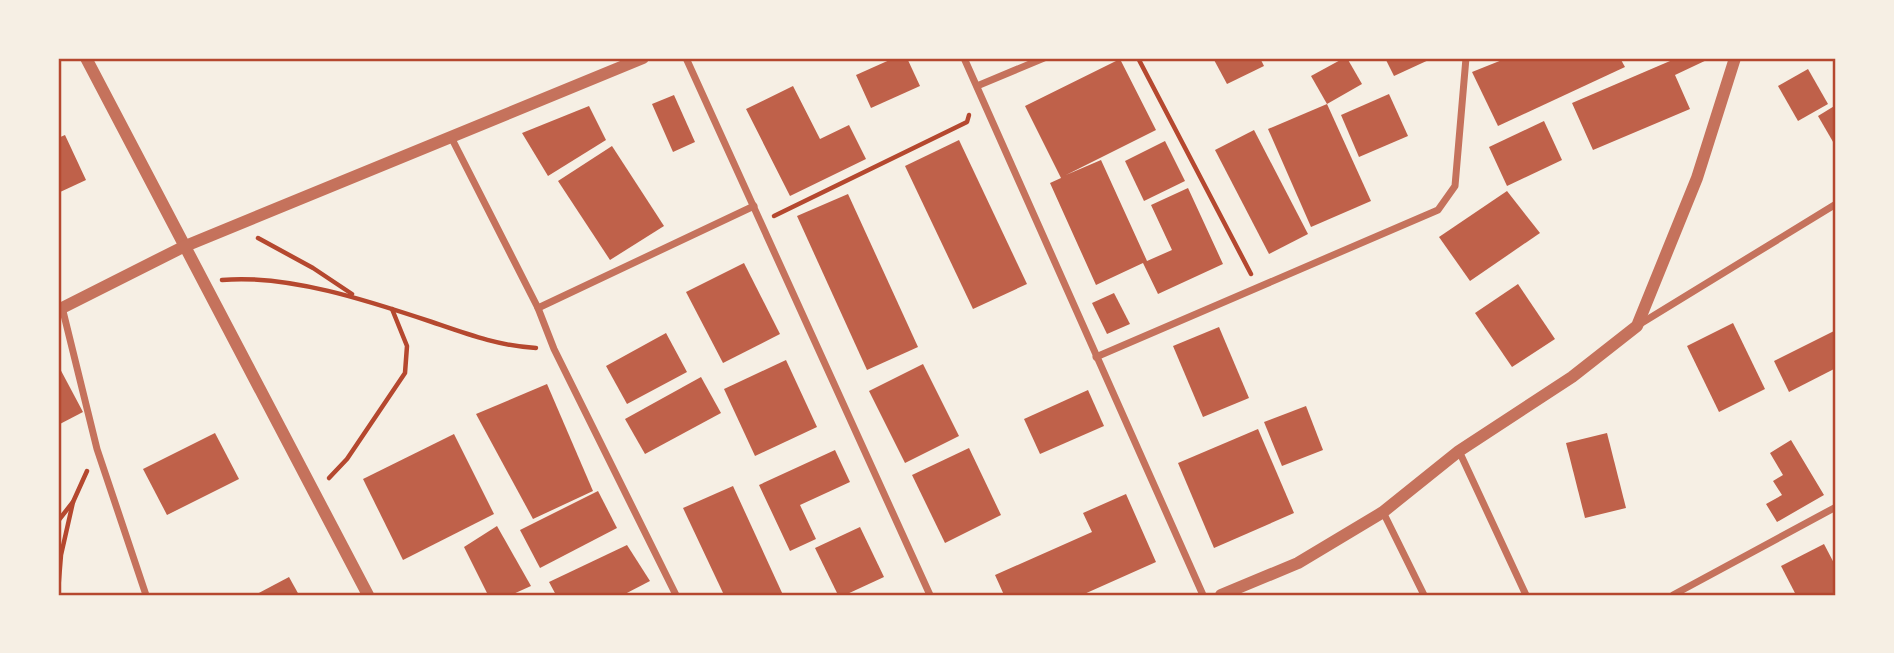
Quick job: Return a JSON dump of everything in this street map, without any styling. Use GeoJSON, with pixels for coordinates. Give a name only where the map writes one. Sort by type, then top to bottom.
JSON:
{"type":"FeatureCollection","features":[{"type":"Feature","properties":{"kind":"street"},"geometry":{"type":"LineString","coordinates":[[86,58],[368,595]]}},
{"type":"Feature","properties":{"kind":"street"},"geometry":{"type":"LineString","coordinates":[[146,595],[97,449],[60,309],[183,247],[643,58]]}},
{"type":"Feature","properties":{"kind":"street"},"geometry":{"type":"LineString","coordinates":[[686,58],[930,595]]}},
{"type":"Feature","properties":{"kind":"street"},"geometry":{"type":"LineString","coordinates":[[964,58],[1203,595]]}},
{"type":"Feature","properties":{"kind":"street"},"geometry":{"type":"LineString","coordinates":[[977,86],[1044,58]]}},
{"type":"Feature","properties":{"kind":"street"},"geometry":{"type":"LineString","coordinates":[[1096,357],[1437,210],[1455,186],[1466,58]]}},
{"type":"Feature","properties":{"kind":"street"},"geometry":{"type":"LineString","coordinates":[[1637,326],[1697,178],[1735,58]]}},
{"type":"Feature","properties":{"kind":"street"},"geometry":{"type":"LineString","coordinates":[[451,137],[538,308],[554,349],[676,595]]}},
{"type":"Feature","properties":{"kind":"street"},"geometry":{"type":"LineString","coordinates":[[1221,595],[1298,563],[1383,512],[1459,451],[1572,377],[1637,326],[1836,204]]}},
{"type":"Feature","properties":{"kind":"street"},"geometry":{"type":"LineString","coordinates":[[538,308],[754,206]]}},
{"type":"Feature","properties":{"kind":"street"},"geometry":{"type":"LineString","coordinates":[[1459,451],[1526,595]]}},
{"type":"Feature","properties":{"kind":"street"},"geometry":{"type":"LineString","coordinates":[[1673,595],[1836,507]]}},
{"type":"Feature","properties":{"kind":"street"},"geometry":{"type":"LineString","coordinates":[[1383,512],[1424,595]]}},
{"type":"Feature","properties":{"kind":"path"},"geometry":{"type":"LineString","coordinates":[[1138,58],[1259,288]]}},
{"type":"Feature","properties":{"kind":"path"},"geometry":{"type":"LineString","coordinates":[[761,223],[967,121],[977,86]]}},
{"type":"Feature","properties":{"kind":"path"},"geometry":{"type":"LineString","coordinates":[[236,226],[313,268],[356,297]]}},
{"type":"Feature","properties":{"kind":"path"},"geometry":{"type":"LineString","coordinates":[[201,281],[244,278],[356,297],[505,346],[554,349]]}},
{"type":"Feature","properties":{"kind":"path"},"geometry":{"type":"LineString","coordinates":[[314,494],[347,460],[405,373],[407,346],[392,309]]}},
{"type":"Feature","properties":{"kind":"path"},"geometry":{"type":"LineString","coordinates":[[58,592],[61,555],[74,502],[97,449]]}},
{"type":"Feature","properties":{"kind":"path"},"geometry":{"type":"LineString","coordinates":[[58,521],[74,502]]}},
{"type":"Feature","properties":{"kind":"building"},"geometry":{"type":"Polygon","coordinates":[[[894,58],[907,58],[920,86],[871,108],[856,75],[894,58]]]}},
{"type":"Feature","properties":{"kind":"building"},"geometry":{"type":"Polygon","coordinates":[[[1213,58],[1260,58],[1264,66],[1227,84],[1213,58]]]}},
{"type":"Feature","properties":{"kind":"building"},"geometry":{"type":"Polygon","coordinates":[[[1347,58],[1362,84],[1327,104],[1311,76],[1347,58]]]}},
{"type":"Feature","properties":{"kind":"building"},"geometry":{"type":"Polygon","coordinates":[[[1385,58],[1433,58],[1394,76],[1385,58]]]}},
{"type":"Feature","properties":{"kind":"building"},"geometry":{"type":"Polygon","coordinates":[[[1507,58],[1620,58],[1625,67],[1498,126],[1472,72],[1507,58]]]}},
{"type":"Feature","properties":{"kind":"building"},"geometry":{"type":"Polygon","coordinates":[[[1677,58],[1711,58],[1675,75],[1690,109],[1593,150],[1572,103],[1677,58]]]}},
{"type":"Feature","properties":{"kind":"building"},"geometry":{"type":"Polygon","coordinates":[[[1120,59],[1156,130],[1066,175],[1101,160],[1147,261],[1172,250],[1151,205],[1188,188],[1223,264],[1158,294],[1143,263],[1096,285],[1050,183],[1061,178],[1025,106],[1120,59]]]}},
{"type":"Feature","properties":{"kind":"building"},"geometry":{"type":"Polygon","coordinates":[[[1808,69],[1828,104],[1798,121],[1778,86],[1808,69]]]}},
{"type":"Feature","properties":{"kind":"building"},"geometry":{"type":"Polygon","coordinates":[[[793,86],[820,139],[849,125],[866,159],[790,196],[746,109],[793,86]]]}},
{"type":"Feature","properties":{"kind":"building"},"geometry":{"type":"Polygon","coordinates":[[[1389,94],[1408,136],[1359,157],[1341,115],[1389,94]]]}},
{"type":"Feature","properties":{"kind":"building"},"geometry":{"type":"Polygon","coordinates":[[[674,95],[695,142],[673,152],[652,104],[674,95]]]}},
{"type":"Feature","properties":{"kind":"building"},"geometry":{"type":"Polygon","coordinates":[[[1327,104],[1371,201],[1311,227],[1268,129],[1327,104]]]}},
{"type":"Feature","properties":{"kind":"building"},"geometry":{"type":"Polygon","coordinates":[[[1836,105],[1836,147],[1818,116],[1836,105]]]}},
{"type":"Feature","properties":{"kind":"building"},"geometry":{"type":"Polygon","coordinates":[[[589,106],[606,140],[548,176],[522,133],[589,106]]]}},
{"type":"Feature","properties":{"kind":"building"},"geometry":{"type":"Polygon","coordinates":[[[1544,121],[1562,160],[1507,186],[1489,147],[1544,121]]]}},
{"type":"Feature","properties":{"kind":"building"},"geometry":{"type":"Polygon","coordinates":[[[1254,130],[1308,234],[1269,254],[1215,150],[1254,130]]]}},
{"type":"Feature","properties":{"kind":"building"},"geometry":{"type":"Polygon","coordinates":[[[65,135],[86,180],[58,193],[58,138],[65,135]]]}},
{"type":"Feature","properties":{"kind":"building"},"geometry":{"type":"Polygon","coordinates":[[[959,140],[1027,284],[973,309],[905,166],[959,140]]]}},
{"type":"Feature","properties":{"kind":"building"},"geometry":{"type":"Polygon","coordinates":[[[1165,141],[1185,181],[1144,201],[1125,161],[1165,141]]]}},
{"type":"Feature","properties":{"kind":"building"},"geometry":{"type":"Polygon","coordinates":[[[612,146],[664,226],[610,260],[558,181],[612,146]]]}},
{"type":"Feature","properties":{"kind":"building"},"geometry":{"type":"Polygon","coordinates":[[[1507,191],[1540,233],[1470,281],[1439,237],[1507,191]]]}},
{"type":"Feature","properties":{"kind":"building"},"geometry":{"type":"Polygon","coordinates":[[[848,194],[918,347],[867,370],[797,216],[848,194]]]}},
{"type":"Feature","properties":{"kind":"building"},"geometry":{"type":"Polygon","coordinates":[[[744,263],[780,334],[723,363],[686,292],[744,263]]]}},
{"type":"Feature","properties":{"kind":"building"},"geometry":{"type":"Polygon","coordinates":[[[1518,284],[1555,339],[1512,367],[1475,313],[1518,284]]]}},
{"type":"Feature","properties":{"kind":"building"},"geometry":{"type":"Polygon","coordinates":[[[1114,293],[1130,324],[1107,334],[1092,303],[1114,293]]]}},
{"type":"Feature","properties":{"kind":"building"},"geometry":{"type":"Polygon","coordinates":[[[1733,323],[1765,389],[1719,412],[1687,346],[1733,323]]]}},
{"type":"Feature","properties":{"kind":"building"},"geometry":{"type":"Polygon","coordinates":[[[1219,327],[1249,398],[1203,417],[1173,346],[1219,327]]]}},
{"type":"Feature","properties":{"kind":"building"},"geometry":{"type":"Polygon","coordinates":[[[1836,330],[1836,368],[1789,392],[1774,361],[1836,330]]]}},
{"type":"Feature","properties":{"kind":"building"},"geometry":{"type":"Polygon","coordinates":[[[666,333],[687,372],[627,404],[606,366],[666,333]]]}},
{"type":"Feature","properties":{"kind":"building"},"geometry":{"type":"Polygon","coordinates":[[[786,360],[817,427],[755,456],[724,389],[786,360]]]}},
{"type":"Feature","properties":{"kind":"building"},"geometry":{"type":"Polygon","coordinates":[[[923,364],[959,436],[905,463],[869,391],[923,364]]]}},
{"type":"Feature","properties":{"kind":"building"},"geometry":{"type":"Polygon","coordinates":[[[58,365],[83,412],[58,425],[58,365]]]}},
{"type":"Feature","properties":{"kind":"building"},"geometry":{"type":"Polygon","coordinates":[[[701,377],[721,413],[645,454],[625,419],[701,377]]]}},
{"type":"Feature","properties":{"kind":"building"},"geometry":{"type":"Polygon","coordinates":[[[547,384],[593,491],[533,519],[476,414],[547,384]]]}},
{"type":"Feature","properties":{"kind":"building"},"geometry":{"type":"Polygon","coordinates":[[[1088,390],[1104,426],[1040,454],[1024,419],[1088,390]]]}},
{"type":"Feature","properties":{"kind":"building"},"geometry":{"type":"Polygon","coordinates":[[[1306,406],[1323,450],[1282,466],[1264,422],[1306,406]]]}},
{"type":"Feature","properties":{"kind":"building"},"geometry":{"type":"Polygon","coordinates":[[[1258,429],[1294,513],[1214,548],[1178,463],[1258,429]]]}},
{"type":"Feature","properties":{"kind":"building"},"geometry":{"type":"Polygon","coordinates":[[[215,433],[239,479],[167,515],[143,469],[215,433]]]}},
{"type":"Feature","properties":{"kind":"building"},"geometry":{"type":"Polygon","coordinates":[[[1607,433],[1626,508],[1585,518],[1566,443],[1607,433]]]}},
{"type":"Feature","properties":{"kind":"building"},"geometry":{"type":"Polygon","coordinates":[[[454,434],[494,514],[403,560],[363,479],[454,434]]]}},
{"type":"Feature","properties":{"kind":"building"},"geometry":{"type":"Polygon","coordinates":[[[1791,440],[1824,495],[1777,522],[1766,504],[1782,495],[1773,481],[1783,475],[1770,453],[1791,440]]]}},
{"type":"Feature","properties":{"kind":"building"},"geometry":{"type":"Polygon","coordinates":[[[969,448],[1001,515],[945,543],[912,475],[969,448]]]}},
{"type":"Feature","properties":{"kind":"building"},"geometry":{"type":"Polygon","coordinates":[[[835,450],[850,482],[800,505],[816,539],[790,551],[759,485],[835,450]]]}},
{"type":"Feature","properties":{"kind":"building"},"geometry":{"type":"Polygon","coordinates":[[[733,486],[783,595],[724,595],[683,508],[733,486]]]}},
{"type":"Feature","properties":{"kind":"building"},"geometry":{"type":"Polygon","coordinates":[[[598,491],[617,528],[540,568],[520,530],[598,491]]]}},
{"type":"Feature","properties":{"kind":"building"},"geometry":{"type":"Polygon","coordinates":[[[1126,494],[1156,562],[1082,595],[1004,595],[995,575],[1092,532],[1083,513],[1126,494]]]}},
{"type":"Feature","properties":{"kind":"building"},"geometry":{"type":"Polygon","coordinates":[[[497,526],[531,586],[511,595],[488,595],[464,547],[497,526]]]}},
{"type":"Feature","properties":{"kind":"building"},"geometry":{"type":"Polygon","coordinates":[[[860,527],[884,577],[845,595],[838,595],[815,548],[860,527]]]}},
{"type":"Feature","properties":{"kind":"building"},"geometry":{"type":"Polygon","coordinates":[[[1824,544],[1836,567],[1836,595],[1796,595],[1781,566],[1824,544]]]}},
{"type":"Feature","properties":{"kind":"building"},"geometry":{"type":"Polygon","coordinates":[[[627,545],[650,581],[623,595],[556,595],[549,582],[627,545]]]}},
{"type":"Feature","properties":{"kind":"building"},"geometry":{"type":"Polygon","coordinates":[[[289,577],[299,595],[255,595],[289,577]]]}}]}
